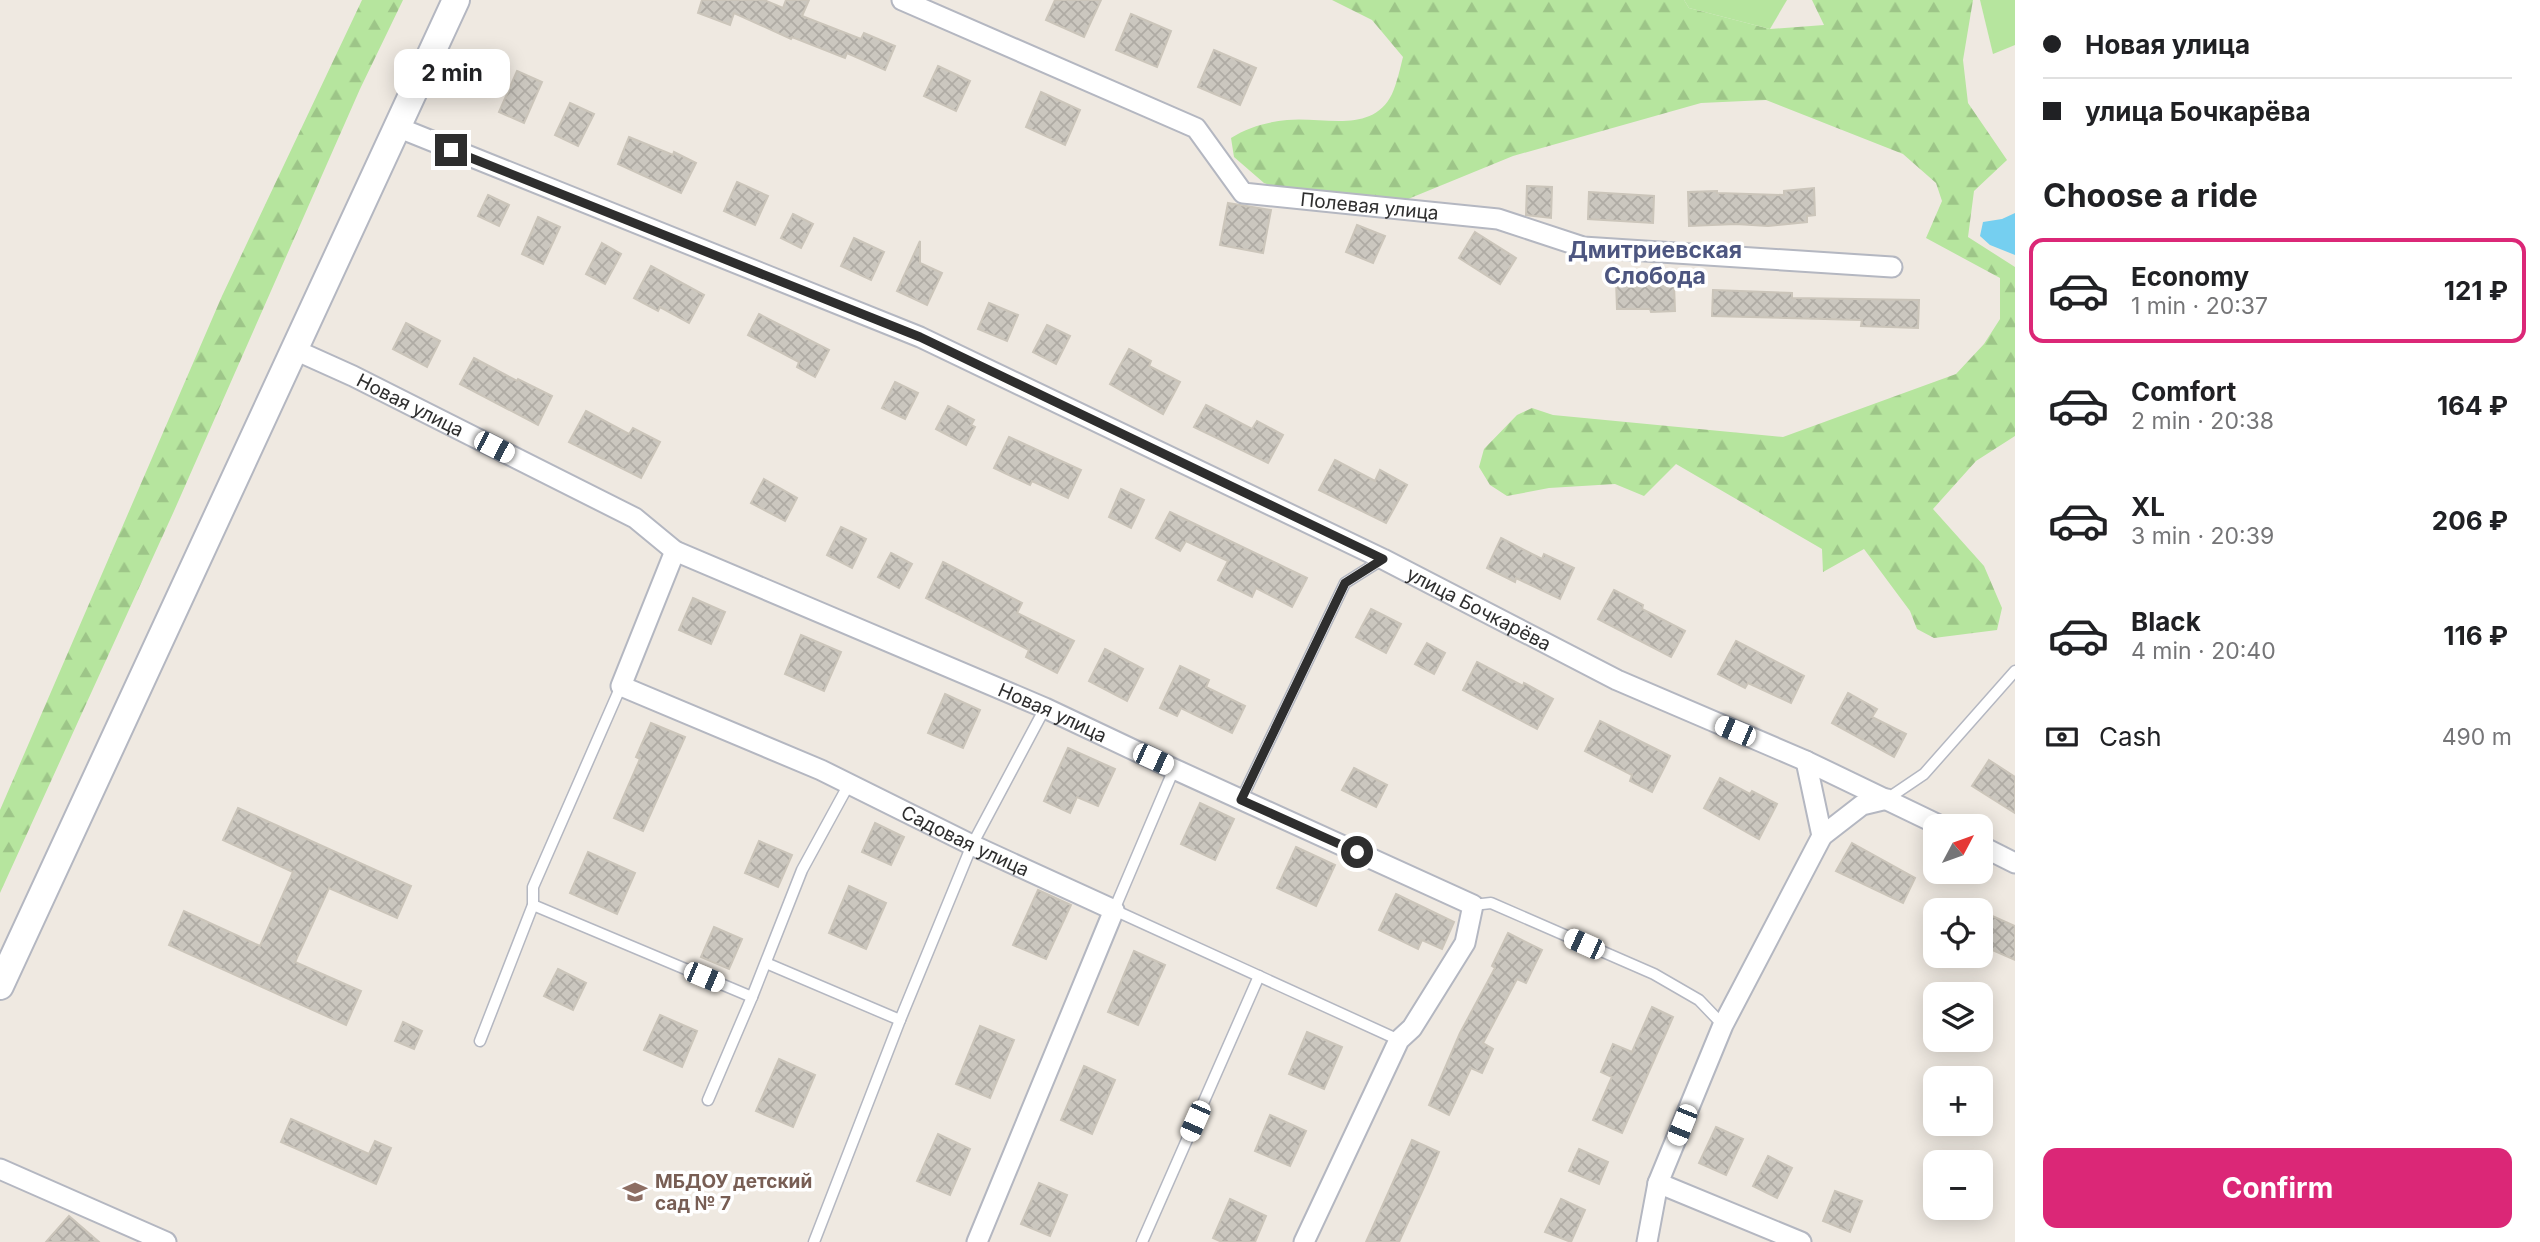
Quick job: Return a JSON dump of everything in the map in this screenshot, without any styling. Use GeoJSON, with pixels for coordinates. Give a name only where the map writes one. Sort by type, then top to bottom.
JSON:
{"type":"FeatureCollection","features":[{"type":"Feature","properties":{"kind":"main road"},"geometry":{"type":"LineString","coordinates":[[0,986],[456,0]]}},
{"type":"Feature","properties":{"kind":"street","name":"Полевая улица"},"geometry":{"type":"LineString","coordinates":[[902,0],[1196,128],[1243,192],[1498,219],[1583,247],[1892,267]]}},
{"type":"Feature","properties":{"kind":"street","name":"улица Бочкарёва"},"geometry":{"type":"LineString","coordinates":[[397,127],[920,337],[1383,559],[1618,680],[1806,761],[1923,817]]}},
{"type":"Feature","properties":{"kind":"street","name":"Новая улица"},"geometry":{"type":"LineString","coordinates":[[293,349],[353,376],[635,518],[675,551],[1045,708],[1473,905]]}},
{"type":"Feature","properties":{"kind":"street"},"geometry":{"type":"LineString","coordinates":[[621,686],[675,551]]}},
{"type":"Feature","properties":{"kind":"street","name":"Садовая улица"},"geometry":{"type":"LineString","coordinates":[[621,686],[821,770],[972,845],[1114,911]]}},
{"type":"Feature","properties":{"kind":"street"},"geometry":{"type":"LineString","coordinates":[[1806,761],[1822,836]]}},
{"type":"Feature","properties":{"kind":"street"},"geometry":{"type":"LineString","coordinates":[[1647,1242],[1658,1184],[1723,1025],[1822,836],[1862,805],[1887,799]]}},
{"type":"Feature","properties":{"kind":"street"},"geometry":{"type":"LineString","coordinates":[[1993,852],[2015,863]]}},
{"type":"Feature","properties":{"kind":"street"},"geometry":{"type":"LineString","coordinates":[[1304,1242],[1399,1040],[1412,1028],[1465,943],[1473,905]]}},
{"type":"Feature","properties":{"kind":"street"},"geometry":{"type":"LineString","coordinates":[[977,1242],[1114,911]]}},
{"type":"Feature","properties":{"kind":"street"},"geometry":{"type":"LineString","coordinates":[[0,1169],[166,1242]]}},
{"type":"Feature","properties":{"kind":"street"},"geometry":{"type":"LineString","coordinates":[[1658,1184],[1801,1242]]}},
{"type":"Feature","properties":{"kind":"lane"},"geometry":{"type":"LineString","coordinates":[[1241,800],[1345,583],[1383,559]]}},
{"type":"Feature","properties":{"kind":"lane"},"geometry":{"type":"LineString","coordinates":[[1887,799],[1924,774],[2015,671]]}},
{"type":"Feature","properties":{"kind":"lane"},"geometry":{"type":"LineString","coordinates":[[480,1041],[533,905],[533,887],[621,686]]}},
{"type":"Feature","properties":{"kind":"lane"},"geometry":{"type":"LineString","coordinates":[[814,1242],[900,1020],[972,845],[1045,708]]}},
{"type":"Feature","properties":{"kind":"lane"},"geometry":{"type":"LineString","coordinates":[[1174,769],[1114,911],[1399,1040]]}},
{"type":"Feature","properties":{"kind":"lane"},"geometry":{"type":"LineString","coordinates":[[708,1100],[752,998],[802,870],[849,784]]}},
{"type":"Feature","properties":{"kind":"lane"},"geometry":{"type":"LineString","coordinates":[[1473,905],[1491,903],[1654,974],[1699,1000],[1723,1025]]}},
{"type":"Feature","properties":{"kind":"lane"},"geometry":{"type":"LineString","coordinates":[[533,905],[752,998]]}},
{"type":"Feature","properties":{"kind":"lane"},"geometry":{"type":"LineString","coordinates":[[766,962],[900,1020]]}},
{"type":"Feature","properties":{"kind":"lane"},"geometry":{"type":"LineString","coordinates":[[1142,1242],[1259,976]]}},
{"type":"Feature","properties":{"kind":"green space"},"geometry":{"type":"Polygon","coordinates":[[[362,0],[403,0],[360,89],[174,511],[0,893],[0,810],[222,296],[362,0]]]}},
{"type":"Feature","properties":{"kind":"green space"},"geometry":{"type":"Polygon","coordinates":[[[1332,0],[1684,0],[1689,8],[1770,29],[1824,25],[1812,0],[1973,0],[1963,60],[1968,103],[2007,160],[1974,191],[1968,237],[2015,267],[2015,436],[1976,461],[1933,509],[1984,566],[2002,608],[1997,630],[1934,638],[1917,629],[1910,611],[1864,549],[1823,572],[1822,549],[1676,464],[1644,496],[1615,484],[1549,488],[1507,496],[1490,485],[1479,467],[1484,449],[1517,415],[1532,408],[1553,415],[1783,437],[1956,374],[1984,344],[2000,319],[2000,278],[1926,238],[1942,201],[1936,183],[1903,154],[1766,100],[1701,103],[1513,156],[1408,199],[1283,190],[1264,183],[1234,157],[1231,138],[1251,128],[1280,121],[1345,121],[1372,115],[1383,107],[1392,94],[1400,71],[1403,57],[1372,20],[1332,0]]]}},
{"type":"Feature","properties":{"kind":"green space"},"geometry":{"type":"Polygon","coordinates":[[[1684,0],[1787,0],[1770,29],[1689,8],[1684,0]]]}},
{"type":"Feature","properties":{"kind":"green space"},"geometry":{"type":"Polygon","coordinates":[[[1980,0],[2015,0],[2015,45],[1993,54],[1980,0]]]}},
{"type":"Feature","properties":{"kind":"water"},"geometry":{"type":"Polygon","coordinates":[[[2015,213],[2015,255],[1990,245],[1980,236],[1983,222],[2002,219],[2015,213]]]}},
{"type":"Feature","properties":{"kind":"building"},"geometry":{"type":"Polygon","coordinates":[[[702,0],[764,0],[783,8],[786,0],[809,0],[802,16],[861,39],[864,33],[895,46],[885,70],[847,53],[845,58],[792,37],[791,39],[734,13],[730,25],[698,13],[702,0]]]}},
{"type":"Feature","properties":{"kind":"building"},"geometry":{"type":"Polygon","coordinates":[[[1055,0],[1101,0],[1084,37],[1046,20],[1055,0]]]}},
{"type":"Feature","properties":{"kind":"building"},"geometry":{"type":"Polygon","coordinates":[[[1131,14],[1171,31],[1157,67],[1116,50],[1131,14]]]}},
{"type":"Feature","properties":{"kind":"building"},"geometry":{"type":"Polygon","coordinates":[[[1214,50],[1256,68],[1240,105],[1198,87],[1214,50]]]}},
{"type":"Feature","properties":{"kind":"building"},"geometry":{"type":"Polygon","coordinates":[[[938,66],[970,81],[956,111],[924,96],[938,66]]]}},
{"type":"Feature","properties":{"kind":"building"},"geometry":{"type":"Polygon","coordinates":[[[517,71],[542,82],[524,123],[499,112],[517,71]]]}},
{"type":"Feature","properties":{"kind":"building"},"geometry":{"type":"Polygon","coordinates":[[[1041,92],[1080,110],[1065,145],[1026,127],[1041,92]]]}},
{"type":"Feature","properties":{"kind":"building"},"geometry":{"type":"Polygon","coordinates":[[[570,103],[594,114],[578,146],[555,135],[570,103]]]}},
{"type":"Feature","properties":{"kind":"building"},"geometry":{"type":"Polygon","coordinates":[[[629,137],[673,155],[674,152],[696,163],[681,193],[618,164],[629,137]]]}},
{"type":"Feature","properties":{"kind":"building"},"geometry":{"type":"Polygon","coordinates":[[[737,182],[768,196],[755,225],[724,211],[737,182]]]}},
{"type":"Feature","properties":{"kind":"building"},"geometry":{"type":"Polygon","coordinates":[[[1527,186],[1552,187],[1551,218],[1526,215],[1527,186]]]}},
{"type":"Feature","properties":{"kind":"building"},"geometry":{"type":"Polygon","coordinates":[[[1814,188],[1815,215],[1807,216],[1807,222],[1768,226],[1689,226],[1688,192],[1784,195],[1784,191],[1814,188]]]}},
{"type":"Feature","properties":{"kind":"building"},"geometry":{"type":"Polygon","coordinates":[[[1589,192],[1654,196],[1653,223],[1588,219],[1589,192]]]}},
{"type":"Feature","properties":{"kind":"building"},"geometry":{"type":"Polygon","coordinates":[[[488,195],[509,205],[499,226],[478,216],[488,195]]]}},
{"type":"Feature","properties":{"kind":"building"},"geometry":{"type":"Polygon","coordinates":[[[1228,203],[1271,210],[1263,253],[1220,245],[1228,203]]]}},
{"type":"Feature","properties":{"kind":"building"},"geometry":{"type":"Polygon","coordinates":[[[793,214],[813,224],[801,248],[781,238],[793,214]]]}},
{"type":"Feature","properties":{"kind":"building"},"geometry":{"type":"Polygon","coordinates":[[[538,217],[560,227],[543,264],[522,254],[538,217]]]}},
{"type":"Feature","properties":{"kind":"building"},"geometry":{"type":"Polygon","coordinates":[[[1357,225],[1385,236],[1373,263],[1346,252],[1357,225]]]}},
{"type":"Feature","properties":{"kind":"building"},"geometry":{"type":"Polygon","coordinates":[[[1475,232],[1516,258],[1500,284],[1459,258],[1475,232]]]}},
{"type":"Feature","properties":{"kind":"building"},"geometry":{"type":"Polygon","coordinates":[[[854,238],[884,252],[871,280],[841,266],[854,238]]]}},
{"type":"Feature","properties":{"kind":"building"},"geometry":{"type":"Polygon","coordinates":[[[920,241],[920,263],[942,273],[927,305],[897,291],[920,241]]]}},
{"type":"Feature","properties":{"kind":"building"},"geometry":{"type":"Polygon","coordinates":[[[602,243],[621,254],[605,284],[586,274],[602,243]]]}},
{"type":"Feature","properties":{"kind":"building"},"geometry":{"type":"Polygon","coordinates":[[[651,266],[704,295],[689,323],[660,307],[658,311],[634,298],[651,266]]]}},
{"type":"Feature","properties":{"kind":"building"},"geometry":{"type":"Polygon","coordinates":[[[1644,279],[1644,285],[1674,284],[1675,311],[1617,309],[1616,280],[1644,279]]]}},
{"type":"Feature","properties":{"kind":"building"},"geometry":{"type":"Polygon","coordinates":[[[1713,290],[1792,293],[1792,298],[1919,300],[1918,328],[1861,326],[1862,320],[1712,316],[1713,290]]]}},
{"type":"Feature","properties":{"kind":"building"},"geometry":{"type":"Polygon","coordinates":[[[989,303],[1018,315],[1007,341],[978,329],[989,303]]]}},
{"type":"Feature","properties":{"kind":"building"},"geometry":{"type":"Polygon","coordinates":[[[759,314],[829,350],[815,377],[797,367],[799,362],[748,335],[759,314]]]}},
{"type":"Feature","properties":{"kind":"building"},"geometry":{"type":"Polygon","coordinates":[[[406,323],[440,341],[427,367],[393,349],[406,323]]]}},
{"type":"Feature","properties":{"kind":"building"},"geometry":{"type":"Polygon","coordinates":[[[1047,325],[1070,336],[1056,364],[1033,352],[1047,325]]]}},
{"type":"Feature","properties":{"kind":"building"},"geometry":{"type":"Polygon","coordinates":[[[1129,349],[1151,361],[1149,366],[1180,382],[1163,414],[1110,384],[1129,349]]]}},
{"type":"Feature","properties":{"kind":"building"},"geometry":{"type":"Polygon","coordinates":[[[474,358],[552,396],[538,425],[460,384],[474,358]]]}},
{"type":"Feature","properties":{"kind":"building"},"geometry":{"type":"Polygon","coordinates":[[[895,382],[918,393],[905,419],[882,408],[895,382]]]}},
{"type":"Feature","properties":{"kind":"building"},"geometry":{"type":"Polygon","coordinates":[[[1206,405],[1252,429],[1257,421],[1283,435],[1268,463],[1194,427],[1206,405]]]}},
{"type":"Feature","properties":{"kind":"building"},"geometry":{"type":"Polygon","coordinates":[[[948,406],[974,420],[971,425],[975,427],[966,445],[936,429],[948,406]]]}},
{"type":"Feature","properties":{"kind":"building"},"geometry":{"type":"Polygon","coordinates":[[[586,411],[629,434],[633,428],[660,442],[641,478],[569,442],[586,411]]]}},
{"type":"Feature","properties":{"kind":"building"},"geometry":{"type":"Polygon","coordinates":[[[1009,437],[1081,470],[1068,498],[1032,481],[1030,485],[994,468],[1009,437]]]}},
{"type":"Feature","properties":{"kind":"building"},"geometry":{"type":"Polygon","coordinates":[[[1335,460],[1375,481],[1380,470],[1407,485],[1386,523],[1319,490],[1335,460]]]}},
{"type":"Feature","properties":{"kind":"building"},"geometry":{"type":"Polygon","coordinates":[[[764,479],[797,498],[785,521],[751,503],[764,479]]]}},
{"type":"Feature","properties":{"kind":"building"},"geometry":{"type":"Polygon","coordinates":[[[1121,489],[1144,500],[1131,528],[1109,517],[1121,489]]]}},
{"type":"Feature","properties":{"kind":"building"},"geometry":{"type":"Polygon","coordinates":[[[1170,512],[1307,578],[1292,607],[1256,588],[1252,597],[1218,580],[1228,561],[1186,541],[1180,551],[1156,538],[1170,512]]]}},
{"type":"Feature","properties":{"kind":"building"},"geometry":{"type":"Polygon","coordinates":[[[841,527],[866,539],[852,568],[827,555],[841,527]]]}},
{"type":"Feature","properties":{"kind":"building"},"geometry":{"type":"Polygon","coordinates":[[[1501,538],[1542,559],[1544,554],[1574,568],[1560,599],[1516,578],[1515,582],[1487,568],[1501,538]]]}},
{"type":"Feature","properties":{"kind":"building"},"geometry":{"type":"Polygon","coordinates":[[[891,553],[912,564],[899,588],[878,577],[891,553]]]}},
{"type":"Feature","properties":{"kind":"building"},"geometry":{"type":"Polygon","coordinates":[[[943,562],[1022,603],[1017,613],[1074,641],[1057,673],[1026,657],[1029,650],[926,598],[943,562]]]}},
{"type":"Feature","properties":{"kind":"building"},"geometry":{"type":"Polygon","coordinates":[[[1614,590],[1643,605],[1642,609],[1685,631],[1671,657],[1598,619],[1614,590]]]}},
{"type":"Feature","properties":{"kind":"building"},"geometry":{"type":"Polygon","coordinates":[[[693,598],[725,612],[711,644],[679,630],[693,598]]]}},
{"type":"Feature","properties":{"kind":"building"},"geometry":{"type":"Polygon","coordinates":[[[1371,609],[1401,624],[1386,653],[1356,637],[1371,609]]]}},
{"type":"Feature","properties":{"kind":"building"},"geometry":{"type":"Polygon","coordinates":[[[801,635],[841,652],[824,691],[785,674],[801,635]]]}},
{"type":"Feature","properties":{"kind":"building"},"geometry":{"type":"Polygon","coordinates":[[[1736,641],[1804,676],[1791,703],[1748,683],[1745,688],[1718,674],[1736,641]]]}},
{"type":"Feature","properties":{"kind":"building"},"geometry":{"type":"Polygon","coordinates":[[[1427,643],[1445,653],[1434,674],[1415,664],[1427,643]]]}},
{"type":"Feature","properties":{"kind":"building"},"geometry":{"type":"Polygon","coordinates":[[[1105,649],[1143,669],[1127,701],[1089,681],[1105,649]]]}},
{"type":"Feature","properties":{"kind":"building"},"geometry":{"type":"Polygon","coordinates":[[[1477,662],[1553,699],[1537,729],[1463,690],[1477,662]]]}},
{"type":"Feature","properties":{"kind":"building"},"geometry":{"type":"Polygon","coordinates":[[[1180,666],[1209,680],[1206,687],[1245,706],[1232,733],[1181,708],[1177,716],[1160,708],[1180,666]]]}},
{"type":"Feature","properties":{"kind":"building"},"geometry":{"type":"Polygon","coordinates":[[[1848,693],[1877,709],[1872,717],[1906,734],[1894,757],[1832,723],[1848,693]]]}},
{"type":"Feature","properties":{"kind":"building"},"geometry":{"type":"Polygon","coordinates":[[[945,694],[980,710],[963,748],[928,733],[945,694]]]}},
{"type":"Feature","properties":{"kind":"building"},"geometry":{"type":"Polygon","coordinates":[[[1600,721],[1670,756],[1652,792],[1630,781],[1632,775],[1585,751],[1600,721]]]}},
{"type":"Feature","properties":{"kind":"building"},"geometry":{"type":"Polygon","coordinates":[[[651,723],[685,737],[643,831],[614,818],[640,759],[636,757],[651,723]]]}},
{"type":"Feature","properties":{"kind":"building"},"geometry":{"type":"Polygon","coordinates":[[[1068,748],[1115,769],[1098,806],[1077,797],[1070,813],[1044,801],[1068,748]]]}},
{"type":"Feature","properties":{"kind":"building"},"geometry":{"type":"Polygon","coordinates":[[[1989,760],[2015,777],[2015,813],[1972,786],[1989,760]]]}},
{"type":"Feature","properties":{"kind":"building"},"geometry":{"type":"Polygon","coordinates":[[[1354,768],[1387,785],[1376,807],[1342,790],[1354,768]]]}},
{"type":"Feature","properties":{"kind":"building"},"geometry":{"type":"Polygon","coordinates":[[[1720,778],[1750,794],[1752,791],[1777,804],[1759,839],[1704,808],[1720,778]]]}},
{"type":"Feature","properties":{"kind":"building"},"geometry":{"type":"Polygon","coordinates":[[[1200,803],[1234,819],[1215,860],[1181,844],[1200,803]]]}},
{"type":"Feature","properties":{"kind":"building"},"geometry":{"type":"Polygon","coordinates":[[[238,808],[411,886],[397,918],[329,888],[295,962],[361,991],[346,1025],[169,945],[184,911],[260,946],[293,872],[223,840],[238,808]]]}},
{"type":"Feature","properties":{"kind":"building"},"geometry":{"type":"Polygon","coordinates":[[[875,823],[904,837],[891,865],[862,852],[875,823]]]}},
{"type":"Feature","properties":{"kind":"building"},"geometry":{"type":"Polygon","coordinates":[[[759,841],[792,855],[778,887],[745,873],[759,841]]]}},
{"type":"Feature","properties":{"kind":"building"},"geometry":{"type":"Polygon","coordinates":[[[1852,843],[1915,878],[1903,903],[1836,871],[1852,843]]]}},
{"type":"Feature","properties":{"kind":"building"},"geometry":{"type":"Polygon","coordinates":[[[1296,847],[1335,865],[1316,906],[1277,888],[1296,847]]]}},
{"type":"Feature","properties":{"kind":"building"},"geometry":{"type":"Polygon","coordinates":[[[588,852],[635,873],[617,914],[570,893],[588,852]]]}},
{"type":"Feature","properties":{"kind":"building"},"geometry":{"type":"Polygon","coordinates":[[[849,886],[886,903],[866,949],[829,933],[849,886]]]}},
{"type":"Feature","properties":{"kind":"building"},"geometry":{"type":"Polygon","coordinates":[[[1038,890],[1071,905],[1046,959],[1013,945],[1038,890]]]}},
{"type":"Feature","properties":{"kind":"building"},"geometry":{"type":"Polygon","coordinates":[[[1396,894],[1454,922],[1442,949],[1422,940],[1418,949],[1379,930],[1396,894]]]}},
{"type":"Feature","properties":{"kind":"building"},"geometry":{"type":"Polygon","coordinates":[[[1993,916],[2015,926],[2015,960],[1993,950],[1993,916]]]}},
{"type":"Feature","properties":{"kind":"building"},"geometry":{"type":"Polygon","coordinates":[[[714,927],[742,939],[729,969],[701,957],[714,927]]]}},
{"type":"Feature","properties":{"kind":"building"},"geometry":{"type":"Polygon","coordinates":[[[1508,933],[1542,950],[1526,983],[1517,979],[1483,1043],[1493,1049],[1482,1073],[1471,1068],[1449,1115],[1429,1105],[1460,1033],[1495,968],[1492,966],[1508,933]]]}},
{"type":"Feature","properties":{"kind":"building"},"geometry":{"type":"Polygon","coordinates":[[[1134,951],[1165,965],[1138,1025],[1108,1012],[1134,951]]]}},
{"type":"Feature","properties":{"kind":"building"},"geometry":{"type":"Polygon","coordinates":[[[558,969],[586,983],[573,1010],[544,996],[558,969]]]}},
{"type":"Feature","properties":{"kind":"building"},"geometry":{"type":"Polygon","coordinates":[[[1652,1007],[1673,1017],[1622,1133],[1593,1120],[1612,1077],[1601,1072],[1613,1044],[1632,1052],[1652,1007]]]}},
{"type":"Feature","properties":{"kind":"building"},"geometry":{"type":"Polygon","coordinates":[[[660,1015],[697,1031],[682,1067],[644,1050],[660,1015]]]}},
{"type":"Feature","properties":{"kind":"building"},"geometry":{"type":"Polygon","coordinates":[[[403,1022],[422,1031],[414,1049],[395,1041],[403,1022]]]}},
{"type":"Feature","properties":{"kind":"building"},"geometry":{"type":"Polygon","coordinates":[[[980,1026],[1014,1040],[990,1098],[956,1084],[980,1026]]]}},
{"type":"Feature","properties":{"kind":"building"},"geometry":{"type":"Polygon","coordinates":[[[1307,1032],[1342,1047],[1324,1089],[1289,1074],[1307,1032]]]}},
{"type":"Feature","properties":{"kind":"building"},"geometry":{"type":"Polygon","coordinates":[[[779,1059],[815,1075],[793,1127],[756,1111],[779,1059]]]}},
{"type":"Feature","properties":{"kind":"building"},"geometry":{"type":"Polygon","coordinates":[[[1084,1066],[1115,1080],[1092,1134],[1061,1120],[1084,1066]]]}},
{"type":"Feature","properties":{"kind":"building"},"geometry":{"type":"Polygon","coordinates":[[[1270,1115],[1306,1131],[1290,1166],[1255,1151],[1270,1115]]]}},
{"type":"Feature","properties":{"kind":"building"},"geometry":{"type":"Polygon","coordinates":[[[291,1119],[369,1154],[375,1141],[391,1148],[376,1184],[281,1142],[291,1119]]]}},
{"type":"Feature","properties":{"kind":"building"},"geometry":{"type":"Polygon","coordinates":[[[1716,1127],[1743,1139],[1726,1175],[1699,1163],[1716,1127]]]}},
{"type":"Feature","properties":{"kind":"building"},"geometry":{"type":"Polygon","coordinates":[[[938,1134],[970,1149],[950,1195],[917,1181],[938,1134]]]}},
{"type":"Feature","properties":{"kind":"building"},"geometry":{"type":"Polygon","coordinates":[[[1412,1140],[1439,1152],[1425,1185],[1399,1242],[1366,1242],[1412,1140]]]}},
{"type":"Feature","properties":{"kind":"building"},"geometry":{"type":"Polygon","coordinates":[[[1579,1149],[1608,1162],[1599,1184],[1569,1171],[1579,1149]]]}},
{"type":"Feature","properties":{"kind":"building"},"geometry":{"type":"Polygon","coordinates":[[[1768,1156],[1792,1168],[1777,1198],[1753,1186],[1768,1156]]]}},
{"type":"Feature","properties":{"kind":"building"},"geometry":{"type":"Polygon","coordinates":[[[1039,1183],[1067,1195],[1050,1236],[1021,1224],[1039,1183]]]}},
{"type":"Feature","properties":{"kind":"building"},"geometry":{"type":"Polygon","coordinates":[[[1835,1191],[1862,1201],[1850,1232],[1823,1221],[1835,1191]]]}},
{"type":"Feature","properties":{"kind":"building"},"geometry":{"type":"Polygon","coordinates":[[[1230,1199],[1266,1216],[1255,1242],[1222,1242],[1213,1238],[1230,1199]]]}},
{"type":"Feature","properties":{"kind":"building"},"geometry":{"type":"Polygon","coordinates":[[[1561,1199],[1585,1210],[1571,1242],[1545,1232],[1561,1199]]]}},
{"type":"Feature","properties":{"kind":"building"},"geometry":{"type":"Polygon","coordinates":[[[69,1216],[99,1242],[46,1242],[69,1216]]]}},
{"type":"Feature","properties":{"kind":"place","name":"МБДОУ детский сад № 7"},"geometry":{"type":"Point","coordinates":[635,1192]}},
{"type":"Feature","properties":{"kind":"district","name":"Дмитриевская Слобода"},"geometry":{"type":"Point","coordinates":[1655,263]}},
{"type":"Feature","properties":{"kind":"route"},"geometry":{"type":"LineString","coordinates":[[451,150],[920,337],[1383,559],[1345,583],[1241,800],[1357,852]]}}]}
